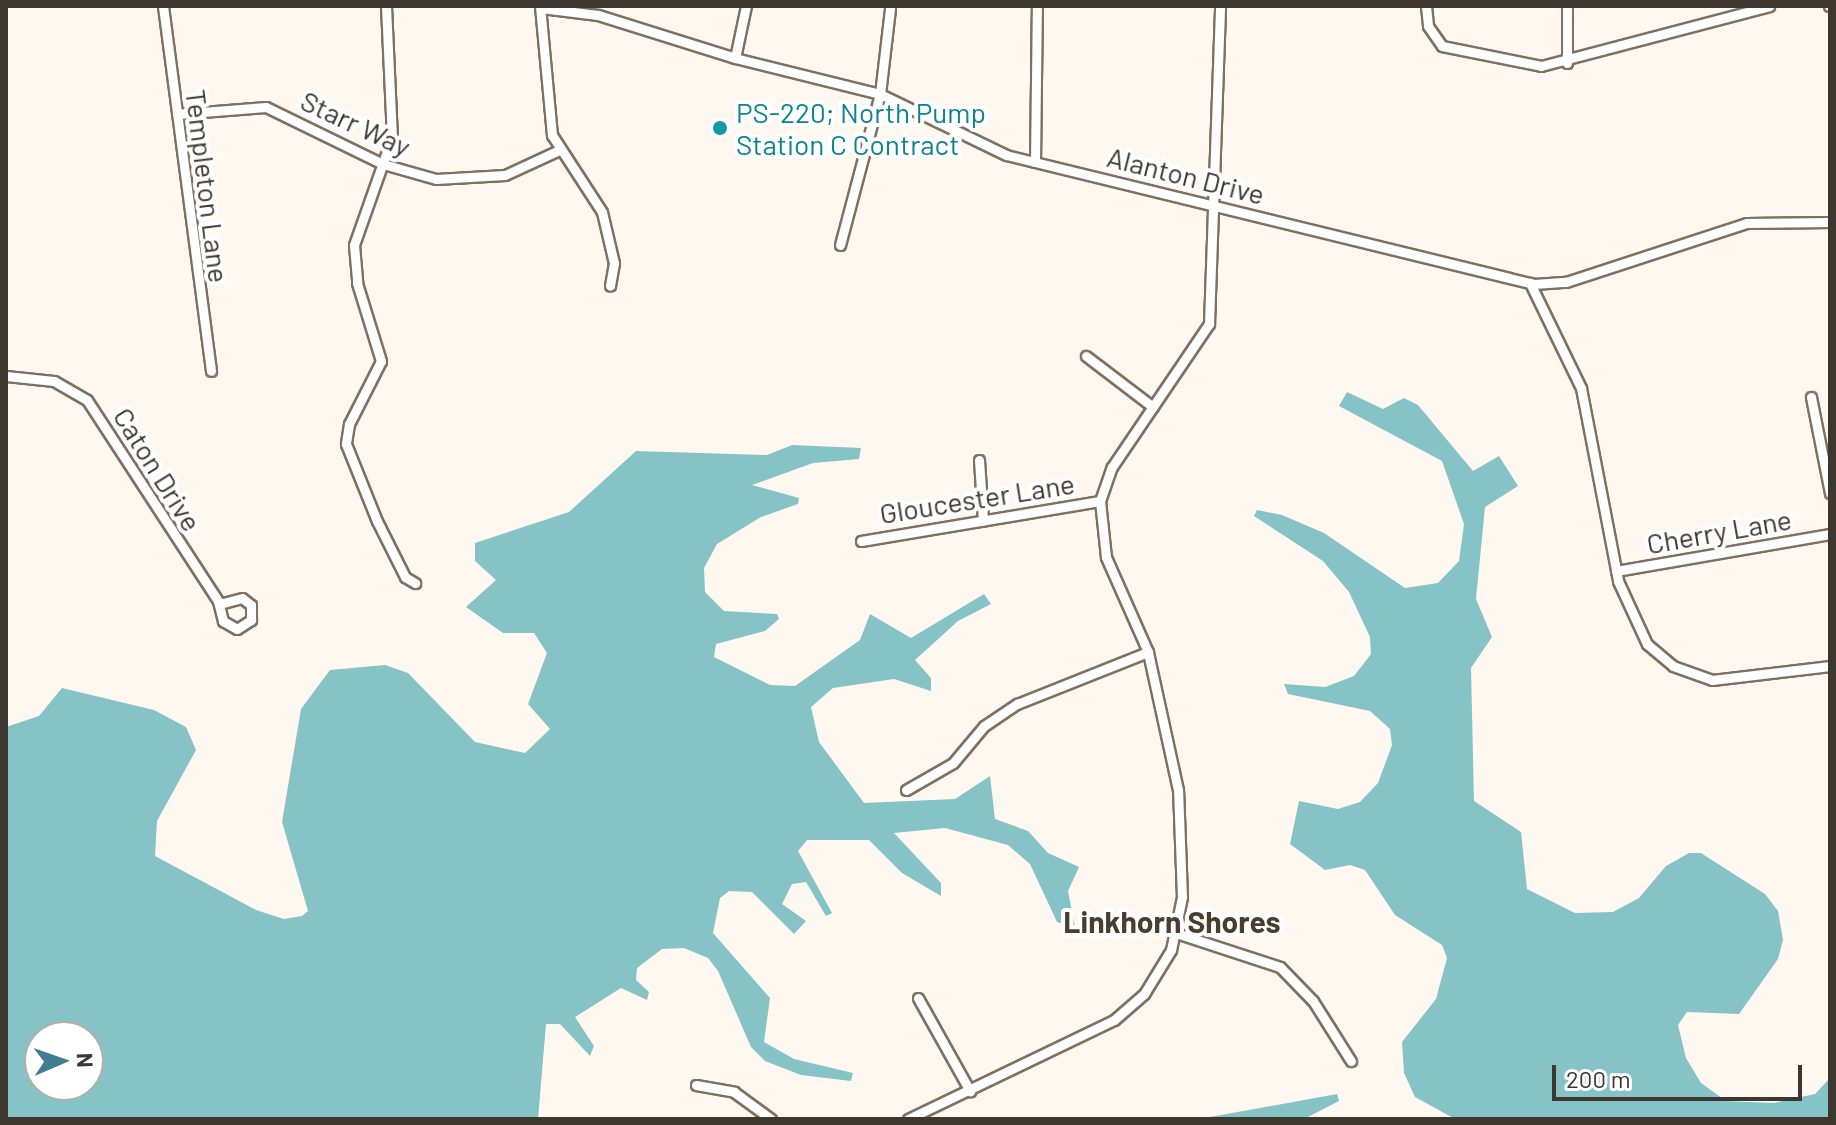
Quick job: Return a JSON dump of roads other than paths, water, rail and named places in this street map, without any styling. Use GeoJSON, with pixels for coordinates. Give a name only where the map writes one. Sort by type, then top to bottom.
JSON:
{"type":"FeatureCollection","features":[{"type":"Feature","properties":{"kind":"street","name":"Templeton Lane"},"geometry":{"type":"LineString","coordinates":[[163,6],[211,371]]}},
{"type":"Feature","properties":{"kind":"street"},"geometry":{"type":"LineString","coordinates":[[386,6],[393,123],[383,164],[354,245],[380,368],[349,424],[346,444],[377,521],[405,577],[415,583]]}},
{"type":"Feature","properties":{"kind":"street"},"geometry":{"type":"LineString","coordinates":[[735,58],[746,6]]}},
{"type":"Feature","properties":{"kind":"street"},"geometry":{"type":"LineString","coordinates":[[1035,162],[1037,6]]}},
{"type":"Feature","properties":{"kind":"street"},"geometry":{"type":"LineString","coordinates":[[908,1119],[1125,1013],[1159,975],[1176,933],[1182,826],[1148,652],[1106,557],[1100,501],[1112,467],[1209,324],[1217,203],[1220,6]]}},
{"type":"Feature","properties":{"kind":"street"},"geometry":{"type":"LineString","coordinates":[[1426,6],[1428,26],[1442,46],[1524,65],[1567,63],[1709,18],[1769,6]]}},
{"type":"Feature","properties":{"kind":"street"},"geometry":{"type":"LineString","coordinates":[[1567,6],[1567,63]]}},
{"type":"Feature","properties":{"kind":"street"},"geometry":{"type":"LineString","coordinates":[[540,7],[548,117],[559,150],[602,212],[614,263],[610,286]]}},
{"type":"Feature","properties":{"kind":"street","name":"Alanton Drive"},"geometry":{"type":"LineString","coordinates":[[540,7],[598,15],[735,58],[880,94],[975,143],[1035,162],[1217,203],[1530,283],[1566,282],[1747,223],[1830,222]]}},
{"type":"Feature","properties":{"kind":"street"},"geometry":{"type":"LineString","coordinates":[[840,245],[880,94],[890,9]]}},
{"type":"Feature","properties":{"kind":"street","name":"Starr Way"},"geometry":{"type":"LineString","coordinates":[[177,114],[266,107],[383,164],[436,179],[505,175],[559,150]]}},
{"type":"Feature","properties":{"kind":"street"},"geometry":{"type":"LineString","coordinates":[[1530,283],[1581,388],[1616,571],[1639,634],[1660,658],[1687,672],[1717,680],[1830,666]]}},
{"type":"Feature","properties":{"kind":"street"},"geometry":{"type":"LineString","coordinates":[[1086,356],[1153,407]]}},
{"type":"Feature","properties":{"kind":"street","name":"Caton Drive"},"geometry":{"type":"LineString","coordinates":[[6,376],[54,381],[87,400],[219,604],[223,621],[240,628],[252,616],[247,600],[235,597],[219,604]]}},
{"type":"Feature","properties":{"kind":"street"},"geometry":{"type":"LineString","coordinates":[[1811,397],[1830,493]]}},
{"type":"Feature","properties":{"kind":"street"},"geometry":{"type":"LineString","coordinates":[[979,460],[983,521]]}},
{"type":"Feature","properties":{"kind":"street","name":"Gloucester Lane"},"geometry":{"type":"LineString","coordinates":[[861,541],[1100,501]]}},
{"type":"Feature","properties":{"kind":"street","name":"Cherry Lane"},"geometry":{"type":"LineString","coordinates":[[1616,571],[1830,533]]}},
{"type":"Feature","properties":{"kind":"street"},"geometry":{"type":"LineString","coordinates":[[906,790],[953,763],[984,726],[1017,704],[1148,652]]}},
{"type":"Feature","properties":{"kind":"street"},"geometry":{"type":"LineString","coordinates":[[1176,933],[1280,967],[1313,1001],[1351,1061]]}},
{"type":"Feature","properties":{"kind":"street"},"geometry":{"type":"LineString","coordinates":[[918,998],[970,1091]]}},
{"type":"Feature","properties":{"kind":"street"},"geometry":{"type":"LineString","coordinates":[[696,1085],[734,1092],[771,1119]]}},
{"type":"Feature","properties":{"kind":"water"},"geometry":{"type":"Polygon","coordinates":[[[1347,392],[1383,409],[1404,398],[1418,405],[1473,471],[1499,456],[1518,486],[1485,507],[1476,599],[1492,637],[1471,668],[1474,801],[1521,832],[1527,889],[1575,913],[1613,912],[1639,898],[1666,866],[1689,853],[1701,853],[1765,894],[1778,911],[1783,940],[1778,959],[1739,1014],[1687,1012],[1678,1025],[1686,1058],[1701,1083],[1726,1101],[1774,1103],[1815,1094],[1830,1078],[1830,1119],[1455,1119],[1415,1097],[1404,1073],[1402,1042],[1436,999],[1447,958],[1442,945],[1395,915],[1365,870],[1350,865],[1325,870],[1290,844],[1299,801],[1338,809],[1360,802],[1378,783],[1392,745],[1390,729],[1370,711],[1288,694],[1284,684],[1325,687],[1354,676],[1371,654],[1370,637],[1349,592],[1323,561],[1254,516],[1257,510],[1282,515],[1324,533],[1405,588],[1438,583],[1459,561],[1464,524],[1442,461],[1339,406],[1347,392]]]}},
{"type":"Feature","properties":{"kind":"water"},"geometry":{"type":"Polygon","coordinates":[[[792,445],[861,448],[859,459],[813,463],[752,485],[799,498],[798,504],[761,517],[717,544],[704,568],[705,592],[724,611],[777,614],[779,619],[765,631],[716,644],[714,657],[770,685],[795,686],[860,640],[870,614],[911,638],[984,594],[991,604],[958,621],[915,660],[931,678],[931,691],[894,679],[833,688],[811,707],[819,742],[864,803],[955,799],[990,776],[995,819],[1028,831],[1048,853],[1079,867],[1068,891],[1075,927],[1057,922],[1030,864],[1008,845],[945,828],[894,833],[941,883],[941,896],[902,873],[869,840],[807,840],[798,851],[832,913],[826,916],[806,882],[792,884],[782,904],[806,921],[794,934],[752,892],[729,891],[720,898],[713,933],[770,998],[764,1042],[794,1059],[853,1073],[851,1081],[801,1075],[765,1061],[751,1047],[718,971],[708,958],[684,948],[662,949],[637,968],[636,980],[649,992],[647,1000],[621,988],[575,1017],[594,1046],[590,1056],[560,1024],[546,1024],[538,1119],[6,1119],[6,727],[39,716],[62,688],[154,710],[186,727],[196,750],[157,821],[155,856],[256,910],[284,919],[302,916],[308,911],[282,822],[301,709],[330,670],[385,665],[408,673],[475,742],[525,753],[550,729],[528,704],[547,653],[534,633],[503,633],[466,607],[496,580],[475,561],[475,543],[569,512],[636,451],[767,455],[792,445]]]}},
{"type":"Feature","properties":{"kind":"water"},"geometry":{"type":"Polygon","coordinates":[[[1337,1094],[1339,1101],[1304,1119],[1199,1119],[1337,1094]]]}},
{"type":"Feature","properties":{"kind":"place","name":"PS-220; North Pump Station C Contract"},"geometry":{"type":"Point","coordinates":[720,128]}},
{"type":"Feature","properties":{"kind":"district","name":"Linkhorn Shores"},"geometry":{"type":"Point","coordinates":[1172,921]}}]}
